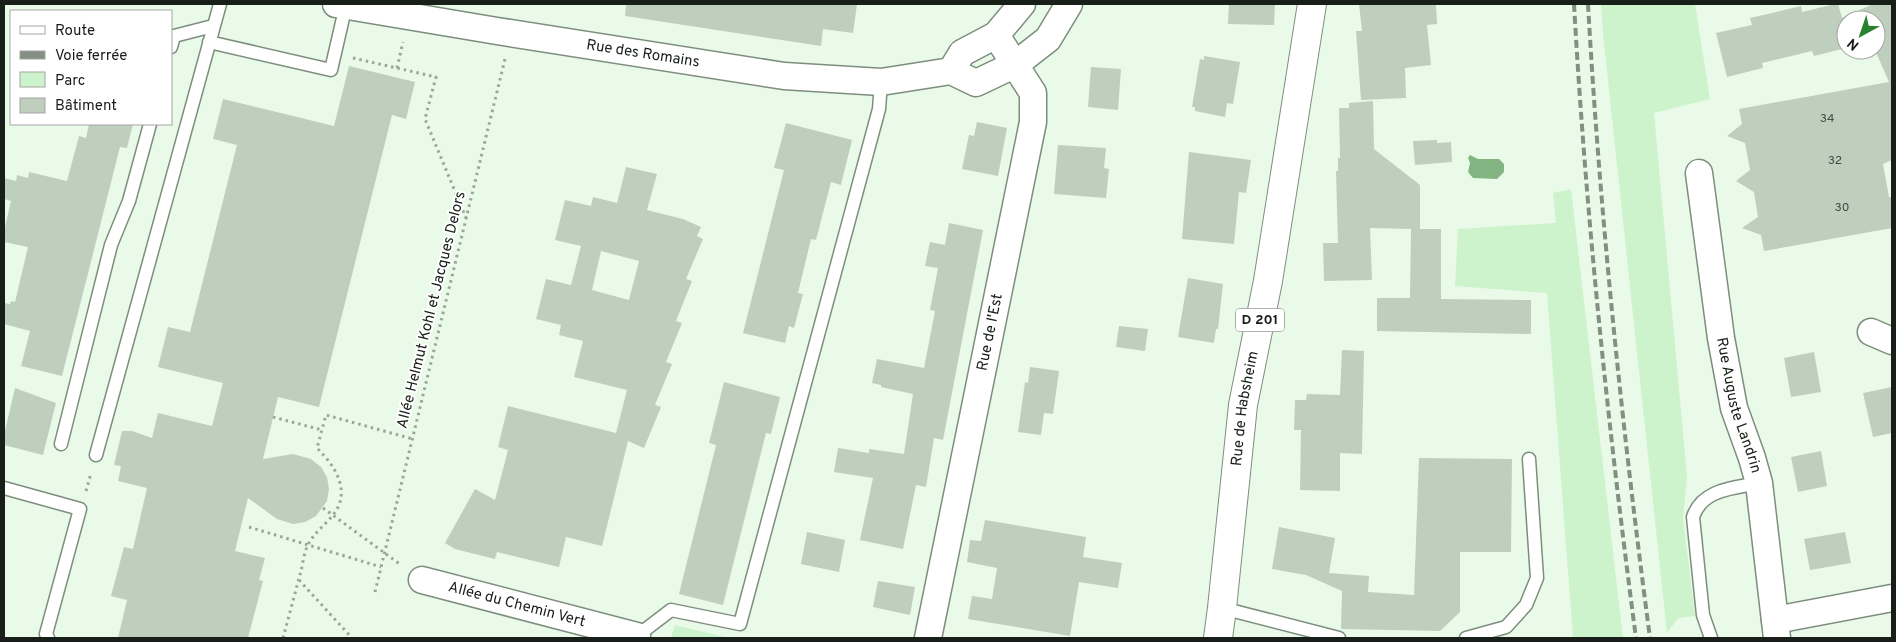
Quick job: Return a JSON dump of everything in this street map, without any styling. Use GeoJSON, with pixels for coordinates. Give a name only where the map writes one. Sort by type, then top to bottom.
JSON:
{"type":"FeatureCollection","features":[{"type":"Feature","properties":{"kind":"main road","name":"Rue de Habsheim"},"geometry":{"type":"LineString","coordinates":[[1218,638],[1243,405],[1268,281],[1312,4]]}},
{"type":"Feature","properties":{"kind":"street"},"geometry":{"type":"LineString","coordinates":[[1022,4],[996,35],[962,53],[951,71],[976,83],[1016,64],[1048,39],[1069,4]]}},
{"type":"Feature","properties":{"kind":"street","name":"Rue des Romains"},"geometry":{"type":"LineString","coordinates":[[341,5],[451,13],[511,33],[784,76],[881,82],[951,71]]}},
{"type":"Feature","properties":{"kind":"street","name":"Rue de l'Est"},"geometry":{"type":"LineString","coordinates":[[928,638],[1033,122],[1033,93],[996,35]]}},
{"type":"Feature","properties":{"kind":"street","name":"Rue Auguste Landrin"},"geometry":{"type":"LineString","coordinates":[[1699,173],[1721,338],[1734,408],[1759,483],[1776,629]]}},
{"type":"Feature","properties":{"kind":"street","name":"Allée du Chemin Vert"},"geometry":{"type":"LineString","coordinates":[[422,580],[637,637]]}},
{"type":"Feature","properties":{"kind":"street"},"geometry":{"type":"LineString","coordinates":[[1776,629],[1892,598]]}},
{"type":"Feature","properties":{"kind":"lane"},"geometry":{"type":"LineString","coordinates":[[96,455],[220,4]]}},
{"type":"Feature","properties":{"kind":"lane"},"geometry":{"type":"LineString","coordinates":[[210,42],[331,70],[341,5]]}},
{"type":"Feature","properties":{"kind":"lane"},"geometry":{"type":"LineString","coordinates":[[172,43],[174,36],[213,26]]}},
{"type":"Feature","properties":{"kind":"lane"},"geometry":{"type":"LineString","coordinates":[[637,637],[671,610],[740,624],[879,109],[881,82]]}},
{"type":"Feature","properties":{"kind":"lane"},"geometry":{"type":"LineString","coordinates":[[61,444],[111,245],[129,201],[150,125]]}},
{"type":"Feature","properties":{"kind":"lane"},"geometry":{"type":"LineString","coordinates":[[1466,638],[1506,627],[1526,605],[1537,578],[1529,459]]}},
{"type":"Feature","properties":{"kind":"lane"},"geometry":{"type":"LineString","coordinates":[[1711,638],[1703,615],[1693,516],[1696,507],[1710,495],[1759,483]]}},
{"type":"Feature","properties":{"kind":"lane"},"geometry":{"type":"LineString","coordinates":[[4,488],[80,509],[46,634],[48,638]]}},
{"type":"Feature","properties":{"kind":"lane"},"geometry":{"type":"LineString","coordinates":[[1222,608],[1339,638]]}},
{"type":"Feature","properties":{"kind":"path","name":"Allée Helmut Kohl et Jacques Delors"},"geometry":{"type":"LineString","coordinates":[[375,592],[511,33]]}},
{"type":"Feature","properties":{"kind":"path"},"geometry":{"type":"LineString","coordinates":[[334,54],[436,77],[425,119],[466,219]]}},
{"type":"Feature","properties":{"kind":"path"},"geometry":{"type":"LineString","coordinates":[[283,638],[308,545],[338,508],[341,497],[341,483],[336,472],[327,457],[317,448],[326,415],[412,439]]}},
{"type":"Feature","properties":{"kind":"path"},"geometry":{"type":"LineString","coordinates":[[273,417],[322,430]]}},
{"type":"Feature","properties":{"kind":"path"},"geometry":{"type":"LineString","coordinates":[[80,509],[96,455]]}},
{"type":"Feature","properties":{"kind":"path"},"geometry":{"type":"LineString","coordinates":[[323,508],[422,580]]}},
{"type":"Feature","properties":{"kind":"path"},"geometry":{"type":"LineString","coordinates":[[249,528],[381,566]]}},
{"type":"Feature","properties":{"kind":"path"},"geometry":{"type":"LineString","coordinates":[[299,580],[352,638]]}},
{"type":"Feature","properties":{"kind":"green space"},"geometry":{"type":"Polygon","coordinates":[[[1601,4],[1695,4],[1710,99],[1654,113],[1687,477],[1683,518],[1695,616],[1678,618],[1667,633],[1603,34],[1601,4]]]}},
{"type":"Feature","properties":{"kind":"green space"},"geometry":{"type":"Polygon","coordinates":[[[1571,189],[1623,638],[1573,638],[1547,293],[1455,286],[1458,229],[1556,223],[1553,193],[1571,189]]]}},
{"type":"Feature","properties":{"kind":"green space"},"geometry":{"type":"Polygon","coordinates":[[[675,625],[729,638],[671,638],[675,625]]]}},
{"type":"Feature","properties":{"kind":"shaded area"},"geometry":{"type":"Polygon","coordinates":[[[1470,155],[1478,159],[1499,159],[1504,164],[1504,172],[1497,179],[1473,178],[1468,172],[1470,163],[1468,158],[1470,155]]]}},
{"type":"Feature","properties":{"kind":"building"},"geometry":{"type":"Polygon","coordinates":[[[626,4],[857,4],[853,33],[823,29],[821,46],[625,16],[626,4]]]}},
{"type":"Feature","properties":{"kind":"building"},"geometry":{"type":"Polygon","coordinates":[[[1229,4],[1275,4],[1274,25],[1228,24],[1229,4]]]}},
{"type":"Feature","properties":{"kind":"building"},"geometry":{"type":"Polygon","coordinates":[[[1359,4],[1436,4],[1437,24],[1427,25],[1431,65],[1405,68],[1406,98],[1361,100],[1356,31],[1362,31],[1359,4]]]}},
{"type":"Feature","properties":{"kind":"building"},"geometry":{"type":"Polygon","coordinates":[[[1838,4],[1840,10],[1836,10],[1836,50],[1814,56],[1812,51],[1762,63],[1763,68],[1727,77],[1716,33],[1752,25],[1750,18],[1801,6],[1802,12],[1838,4]]]}},
{"type":"Feature","properties":{"kind":"building"},"geometry":{"type":"Polygon","coordinates":[[[1873,4],[1892,4],[1892,160],[1883,164],[1889,197],[1892,197],[1892,228],[1764,251],[1761,235],[1742,228],[1758,217],[1754,192],[1736,181],[1750,170],[1745,143],[1727,136],[1742,124],[1739,109],[1889,82],[1879,60],[1886,60],[1886,10],[1860,10],[1873,4]]]}},
{"type":"Feature","properties":{"kind":"building"},"geometry":{"type":"Polygon","coordinates":[[[1204,56],[1240,62],[1233,104],[1227,103],[1225,117],[1195,111],[1195,107],[1192,107],[1200,59],[1204,60],[1204,56]]]}},
{"type":"Feature","properties":{"kind":"building"},"geometry":{"type":"Polygon","coordinates":[[[349,66],[415,82],[406,119],[392,115],[319,407],[278,397],[263,459],[293,454],[311,459],[321,467],[327,477],[329,489],[327,501],[316,516],[305,522],[293,524],[277,519],[248,498],[235,551],[265,558],[259,580],[263,581],[248,638],[118,638],[127,600],[111,596],[124,547],[133,549],[147,488],[118,481],[121,466],[114,465],[122,431],[132,431],[152,438],[158,413],[212,426],[223,383],[158,367],[168,327],[190,332],[237,145],[213,139],[223,99],[334,126],[349,66]]]}},
{"type":"Feature","properties":{"kind":"building"},"geometry":{"type":"Polygon","coordinates":[[[1091,67],[1121,69],[1118,110],[1088,107],[1091,67]]]}},
{"type":"Feature","properties":{"kind":"building"},"geometry":{"type":"Polygon","coordinates":[[[1373,101],[1374,149],[1420,185],[1420,229],[1441,229],[1441,299],[1531,300],[1531,334],[1377,331],[1377,298],[1410,298],[1411,229],[1370,228],[1372,280],[1324,281],[1323,243],[1338,243],[1336,171],[1338,171],[1338,158],[1340,158],[1339,108],[1349,108],[1349,103],[1373,101]]]}},
{"type":"Feature","properties":{"kind":"building"},"geometry":{"type":"Polygon","coordinates":[[[977,122],[1007,128],[998,176],[962,169],[969,135],[974,136],[977,122]]]}},
{"type":"Feature","properties":{"kind":"building"},"geometry":{"type":"Polygon","coordinates":[[[786,123],[852,140],[841,185],[831,182],[816,240],[811,239],[798,293],[803,294],[794,328],[789,326],[785,343],[743,333],[784,170],[774,168],[786,123]]]}},
{"type":"Feature","properties":{"kind":"building"},"geometry":{"type":"Polygon","coordinates":[[[89,125],[133,125],[127,148],[120,147],[62,376],[21,366],[30,331],[4,324],[4,303],[10,304],[11,301],[15,302],[28,247],[4,242],[4,231],[11,201],[4,199],[4,178],[16,181],[17,175],[28,178],[29,172],[67,181],[79,136],[86,138],[89,125]]]}},
{"type":"Feature","properties":{"kind":"building"},"geometry":{"type":"Polygon","coordinates":[[[1437,140],[1437,143],[1451,142],[1452,162],[1415,165],[1413,141],[1437,140]]]}},
{"type":"Feature","properties":{"kind":"building"},"geometry":{"type":"Polygon","coordinates":[[[1058,145],[1106,148],[1104,168],[1109,169],[1106,198],[1054,194],[1058,145]]]}},
{"type":"Feature","properties":{"kind":"building"},"geometry":{"type":"Polygon","coordinates":[[[1189,152],[1251,160],[1246,193],[1239,192],[1234,244],[1182,239],[1189,152]]]}},
{"type":"Feature","properties":{"kind":"building"},"geometry":{"type":"Polygon","coordinates":[[[626,167],[657,174],[647,210],[683,219],[701,227],[697,236],[703,239],[686,279],[692,281],[676,321],[682,323],[666,362],[672,364],[655,405],[661,407],[644,448],[628,441],[602,546],[566,537],[559,567],[497,552],[495,559],[455,549],[445,543],[475,489],[495,500],[508,450],[498,447],[508,406],[616,433],[627,390],[574,377],[583,341],[559,335],[561,325],[536,319],[546,279],[571,285],[581,246],[555,240],[565,200],[591,206],[593,197],[617,203],[626,167]],[[601,251],[592,290],[629,300],[639,261],[601,251]]]}},
{"type":"Feature","properties":{"kind":"building"},"geometry":{"type":"Polygon","coordinates":[[[949,223],[983,230],[943,440],[934,438],[926,487],[916,485],[903,549],[860,540],[873,478],[834,472],[838,448],[869,453],[869,449],[904,454],[913,394],[881,387],[881,385],[872,383],[877,359],[924,368],[935,311],[930,310],[938,268],[925,266],[930,242],[945,245],[949,223]]]}},
{"type":"Feature","properties":{"kind":"building"},"geometry":{"type":"Polygon","coordinates":[[[1188,278],[1223,284],[1218,329],[1216,329],[1214,343],[1178,337],[1188,278]]]}},
{"type":"Feature","properties":{"kind":"building"},"geometry":{"type":"Polygon","coordinates":[[[1119,326],[1148,329],[1145,351],[1116,347],[1119,326]]]}},
{"type":"Feature","properties":{"kind":"building"},"geometry":{"type":"Polygon","coordinates":[[[1342,350],[1364,351],[1362,454],[1340,453],[1340,491],[1300,490],[1301,430],[1294,430],[1295,400],[1306,400],[1307,394],[1340,395],[1342,350]]]}},
{"type":"Feature","properties":{"kind":"building"},"geometry":{"type":"Polygon","coordinates":[[[1814,352],[1821,392],[1791,397],[1784,358],[1814,352]]]}},
{"type":"Feature","properties":{"kind":"building"},"geometry":{"type":"Polygon","coordinates":[[[1030,367],[1059,371],[1053,414],[1044,413],[1041,435],[1018,432],[1025,382],[1028,383],[1030,367]]]}},
{"type":"Feature","properties":{"kind":"building"},"geometry":{"type":"Polygon","coordinates":[[[724,382],[780,397],[771,434],[766,433],[723,605],[679,594],[716,445],[709,443],[724,382]]]}},
{"type":"Feature","properties":{"kind":"building"},"geometry":{"type":"Polygon","coordinates":[[[1892,387],[1892,433],[1873,437],[1863,393],[1892,387]]]}},
{"type":"Feature","properties":{"kind":"building"},"geometry":{"type":"Polygon","coordinates":[[[15,388],[56,403],[43,455],[4,445],[4,435],[15,388]]]}},
{"type":"Feature","properties":{"kind":"building"},"geometry":{"type":"Polygon","coordinates":[[[1821,451],[1827,486],[1798,492],[1791,457],[1821,451]]]}},
{"type":"Feature","properties":{"kind":"building"},"geometry":{"type":"Polygon","coordinates":[[[1419,458],[1512,459],[1511,552],[1460,552],[1460,612],[1440,631],[1341,629],[1342,591],[1306,575],[1272,569],[1279,527],[1335,538],[1329,573],[1369,576],[1368,592],[1414,595],[1419,458]]]}},
{"type":"Feature","properties":{"kind":"building"},"geometry":{"type":"Polygon","coordinates":[[[985,520],[1086,537],[1083,557],[1122,563],[1118,588],[1079,582],[1070,636],[968,619],[972,596],[992,599],[997,568],[967,562],[970,540],[981,541],[985,520]]]}},
{"type":"Feature","properties":{"kind":"building"},"geometry":{"type":"Polygon","coordinates":[[[807,532],[845,540],[839,572],[801,564],[807,532]]]}},
{"type":"Feature","properties":{"kind":"building"},"geometry":{"type":"Polygon","coordinates":[[[1845,532],[1851,563],[1810,570],[1804,539],[1845,532]]]}},
{"type":"Feature","properties":{"kind":"building"},"geometry":{"type":"Polygon","coordinates":[[[878,581],[915,587],[910,615],[873,607],[878,581]]]}},
{"type":"Feature","properties":{"kind":"railway"},"geometry":{"type":"LineString","coordinates":[[1574,4],[1585,163],[1599,321],[1616,480],[1636,638]]}},
{"type":"Feature","properties":{"kind":"railway"},"geometry":{"type":"LineString","coordinates":[[1588,4],[1599,163],[1613,321],[1630,480],[1650,638]]}}]}
